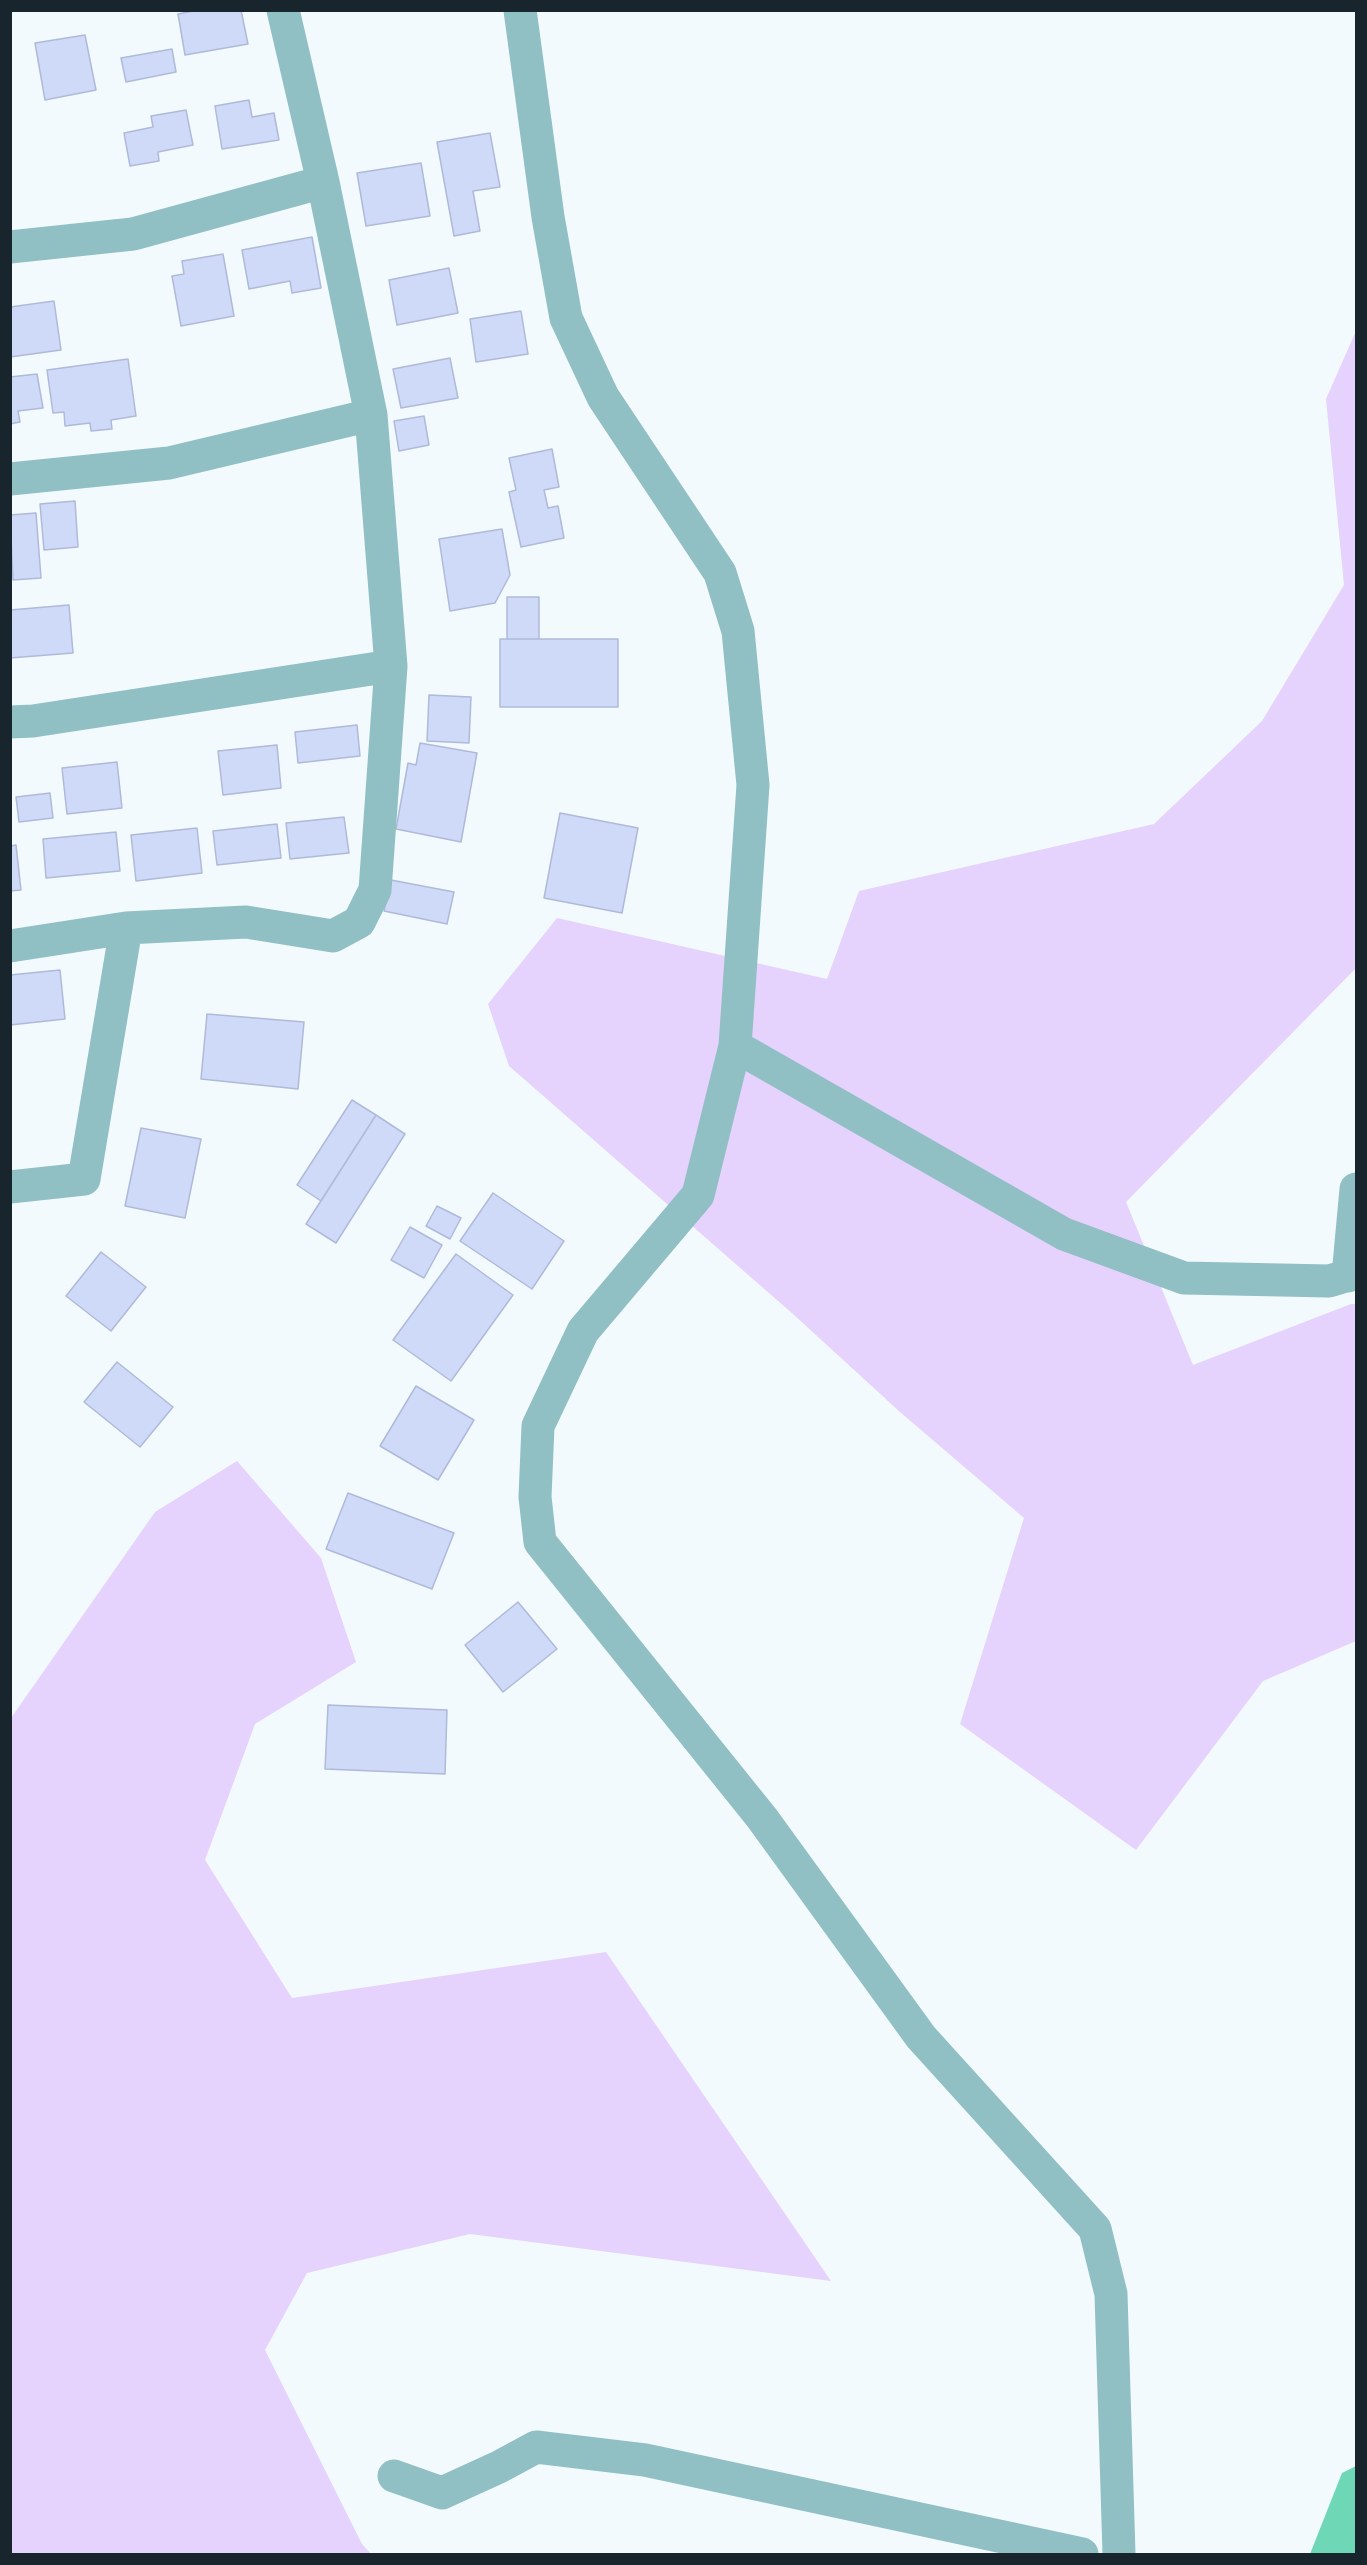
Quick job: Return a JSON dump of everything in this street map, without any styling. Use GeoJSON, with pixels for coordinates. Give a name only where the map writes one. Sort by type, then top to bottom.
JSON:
{"type":"FeatureCollection","features":[{"type":"Feature","properties":{"kind":"street"},"geometry":{"type":"LineString","coordinates":[[10,946],[126,928],[246,922],[333,936],[359,922],[375,890],[391,666],[371,415],[323,182],[283,10]]}},
{"type":"Feature","properties":{"kind":"street"},"geometry":{"type":"LineString","coordinates":[[520,10],[548,217],[566,318],[603,397],[720,573],[738,630],[753,785],[735,1046],[698,1195],[583,1331],[538,1426],[535,1497],[540,1542],[762,1818],[921,2037],[1095,2229],[1111,2294],[1119,2554]]}},
{"type":"Feature","properties":{"kind":"street"},"geometry":{"type":"LineString","coordinates":[[10,247],[133,234],[323,182]]}},
{"type":"Feature","properties":{"kind":"street"},"geometry":{"type":"LineString","coordinates":[[10,478],[169,463],[371,415]]}},
{"type":"Feature","properties":{"kind":"street"},"geometry":{"type":"LineString","coordinates":[[10,722],[33,721],[391,666]]}},
{"type":"Feature","properties":{"kind":"street"},"geometry":{"type":"LineString","coordinates":[[10,1187],[84,1179],[126,928]]}},
{"type":"Feature","properties":{"kind":"street"},"geometry":{"type":"LineString","coordinates":[[735,1046],[1064,1234],[1184,1278],[1329,1281],[1352,1275],[1356,1190]]}},
{"type":"Feature","properties":{"kind":"street"},"geometry":{"type":"LineString","coordinates":[[394,2476],[442,2493],[499,2468],[536,2446],[645,2460],[1082,2554]]}},
{"type":"Feature","properties":{"kind":"shaded area"},"geometry":{"type":"Polygon","coordinates":[[[1356,331],[1356,968],[1126,1202],[1193,1365],[1356,1304],[1356,1641],[1263,1681],[1136,1850],[960,1724],[1024,1518],[900,1412],[793,1314],[509,1066],[488,1004],[557,918],[827,979],[859,891],[1154,824],[1262,721],[1344,585],[1326,399],[1356,331]]]}},
{"type":"Feature","properties":{"kind":"shaded area"},"geometry":{"type":"Polygon","coordinates":[[[237,1461],[321,1558],[356,1662],[255,1724],[205,1860],[292,1998],[606,1952],[831,2281],[470,2234],[307,2273],[265,2350],[362,2544],[371,2554],[11,2554],[11,1718],[155,1512],[237,1461]]]}},
{"type":"Feature","properties":{"kind":"shaded area"},"geometry":{"type":"Polygon","coordinates":[[[1356,2466],[1356,2554],[1310,2554],[1342,2473],[1356,2466]]]}},
{"type":"Feature","properties":{"kind":"building"},"geometry":{"type":"Polygon","coordinates":[[[199,10],[241,10],[248,44],[185,55],[178,14],[199,10]]]}},
{"type":"Feature","properties":{"kind":"building"},"geometry":{"type":"Polygon","coordinates":[[[85,35],[96,90],[45,100],[35,43],[85,35]]]}},
{"type":"Feature","properties":{"kind":"building"},"geometry":{"type":"Polygon","coordinates":[[[172,49],[176,72],[126,82],[121,58],[172,49]]]}},
{"type":"Feature","properties":{"kind":"building"},"geometry":{"type":"Polygon","coordinates":[[[249,100],[252,117],[274,113],[279,140],[222,149],[215,106],[249,100]]]}},
{"type":"Feature","properties":{"kind":"building"},"geometry":{"type":"Polygon","coordinates":[[[186,110],[193,145],[158,152],[159,161],[130,166],[124,133],[153,127],[151,116],[186,110]]]}},
{"type":"Feature","properties":{"kind":"building"},"geometry":{"type":"Polygon","coordinates":[[[490,133],[500,187],[473,191],[480,231],[454,236],[437,142],[490,133]]]}},
{"type":"Feature","properties":{"kind":"building"},"geometry":{"type":"Polygon","coordinates":[[[421,163],[430,216],[366,226],[357,173],[421,163]]]}},
{"type":"Feature","properties":{"kind":"building"},"geometry":{"type":"Polygon","coordinates":[[[312,237],[321,288],[292,293],[290,281],[249,289],[242,250],[312,237]]]}},
{"type":"Feature","properties":{"kind":"building"},"geometry":{"type":"Polygon","coordinates":[[[223,254],[234,316],[181,326],[172,276],[184,274],[182,261],[223,254]]]}},
{"type":"Feature","properties":{"kind":"building"},"geometry":{"type":"Polygon","coordinates":[[[449,268],[458,313],[397,325],[389,280],[449,268]]]}},
{"type":"Feature","properties":{"kind":"building"},"geometry":{"type":"Polygon","coordinates":[[[54,301],[61,350],[10,357],[10,307],[54,301]]]}},
{"type":"Feature","properties":{"kind":"building"},"geometry":{"type":"Polygon","coordinates":[[[521,311],[528,354],[476,362],[470,319],[521,311]]]}},
{"type":"Feature","properties":{"kind":"building"},"geometry":{"type":"Polygon","coordinates":[[[450,358],[458,398],[401,408],[393,369],[450,358]]]}},
{"type":"Feature","properties":{"kind":"building"},"geometry":{"type":"Polygon","coordinates":[[[128,359],[136,416],[111,420],[112,429],[91,431],[90,423],[65,426],[64,412],[53,413],[47,370],[128,359]]]}},
{"type":"Feature","properties":{"kind":"building"},"geometry":{"type":"Polygon","coordinates":[[[37,374],[43,408],[18,411],[20,422],[10,424],[10,377],[37,374]]]}},
{"type":"Feature","properties":{"kind":"building"},"geometry":{"type":"Polygon","coordinates":[[[424,416],[429,445],[399,451],[394,421],[424,416]]]}},
{"type":"Feature","properties":{"kind":"building"},"geometry":{"type":"Polygon","coordinates":[[[552,449],[559,487],[544,490],[548,508],[558,506],[564,538],[521,547],[509,492],[516,490],[509,458],[552,449]]]}},
{"type":"Feature","properties":{"kind":"building"},"geometry":{"type":"Polygon","coordinates":[[[75,501],[78,547],[44,550],[40,504],[75,501]]]}},
{"type":"Feature","properties":{"kind":"building"},"geometry":{"type":"Polygon","coordinates":[[[36,513],[41,578],[13,580],[10,515],[36,513]]]}},
{"type":"Feature","properties":{"kind":"building"},"geometry":{"type":"Polygon","coordinates":[[[502,529],[510,575],[495,603],[450,611],[439,539],[502,529]]]}},
{"type":"Feature","properties":{"kind":"building"},"geometry":{"type":"Polygon","coordinates":[[[507,597],[539,597],[539,639],[507,639],[507,597]]]}},
{"type":"Feature","properties":{"kind":"building"},"geometry":{"type":"Polygon","coordinates":[[[69,605],[73,653],[10,658],[10,610],[69,605]]]}},
{"type":"Feature","properties":{"kind":"building"},"geometry":{"type":"Polygon","coordinates":[[[500,639],[618,639],[618,707],[500,707],[500,639]]]}},
{"type":"Feature","properties":{"kind":"building"},"geometry":{"type":"Polygon","coordinates":[[[429,695],[471,697],[469,743],[427,741],[429,695]]]}},
{"type":"Feature","properties":{"kind":"building"},"geometry":{"type":"Polygon","coordinates":[[[357,725],[360,756],[298,763],[295,732],[357,725]]]}},
{"type":"Feature","properties":{"kind":"building"},"geometry":{"type":"Polygon","coordinates":[[[420,743],[477,753],[461,842],[396,829],[408,763],[416,765],[420,743]]]}},
{"type":"Feature","properties":{"kind":"building"},"geometry":{"type":"Polygon","coordinates":[[[277,745],[281,788],[223,795],[218,751],[277,745]]]}},
{"type":"Feature","properties":{"kind":"building"},"geometry":{"type":"Polygon","coordinates":[[[117,762],[122,808],[67,814],[62,768],[117,762]]]}},
{"type":"Feature","properties":{"kind":"building"},"geometry":{"type":"Polygon","coordinates":[[[50,793],[53,818],[19,822],[16,797],[50,793]]]}},
{"type":"Feature","properties":{"kind":"building"},"geometry":{"type":"Polygon","coordinates":[[[560,813],[638,828],[622,913],[544,898],[560,813]]]}},
{"type":"Feature","properties":{"kind":"building"},"geometry":{"type":"Polygon","coordinates":[[[344,817],[349,853],[290,859],[286,823],[344,817]]]}},
{"type":"Feature","properties":{"kind":"building"},"geometry":{"type":"Polygon","coordinates":[[[277,824],[281,858],[217,865],[213,831],[277,824]]]}},
{"type":"Feature","properties":{"kind":"building"},"geometry":{"type":"Polygon","coordinates":[[[197,828],[202,873],[136,881],[131,835],[197,828]]]}},
{"type":"Feature","properties":{"kind":"building"},"geometry":{"type":"Polygon","coordinates":[[[116,832],[120,871],[46,878],[43,839],[116,832]]]}},
{"type":"Feature","properties":{"kind":"building"},"geometry":{"type":"Polygon","coordinates":[[[16,845],[21,890],[10,891],[10,846],[16,845]]]}},
{"type":"Feature","properties":{"kind":"building"},"geometry":{"type":"Polygon","coordinates":[[[391,880],[454,892],[447,924],[384,911],[391,880]]]}},
{"type":"Feature","properties":{"kind":"building"},"geometry":{"type":"Polygon","coordinates":[[[60,970],[65,1019],[10,1025],[10,975],[60,970]]]}},
{"type":"Feature","properties":{"kind":"building"},"geometry":{"type":"Polygon","coordinates":[[[207,1014],[304,1022],[298,1089],[201,1079],[207,1014]]]}},
{"type":"Feature","properties":{"kind":"building"},"geometry":{"type":"Polygon","coordinates":[[[352,1100],[376,1115],[321,1201],[297,1185],[352,1100]]]}},
{"type":"Feature","properties":{"kind":"building"},"geometry":{"type":"Polygon","coordinates":[[[376,1115],[405,1134],[336,1243],[306,1224],[376,1115]]]}},
{"type":"Feature","properties":{"kind":"building"},"geometry":{"type":"Polygon","coordinates":[[[141,1128],[201,1139],[185,1218],[125,1206],[141,1128]]]}},
{"type":"Feature","properties":{"kind":"building"},"geometry":{"type":"Polygon","coordinates":[[[493,1193],[564,1241],[532,1289],[460,1241],[493,1193]]]}},
{"type":"Feature","properties":{"kind":"building"},"geometry":{"type":"Polygon","coordinates":[[[437,1206],[461,1218],[450,1239],[426,1226],[437,1206]]]}},
{"type":"Feature","properties":{"kind":"building"},"geometry":{"type":"Polygon","coordinates":[[[410,1227],[442,1245],[424,1278],[391,1260],[410,1227]]]}},
{"type":"Feature","properties":{"kind":"building"},"geometry":{"type":"Polygon","coordinates":[[[101,1252],[146,1287],[111,1331],[66,1296],[101,1252]]]}},
{"type":"Feature","properties":{"kind":"building"},"geometry":{"type":"Polygon","coordinates":[[[456,1254],[513,1295],[451,1381],[393,1340],[456,1254]]]}},
{"type":"Feature","properties":{"kind":"building"},"geometry":{"type":"Polygon","coordinates":[[[117,1362],[173,1407],[140,1447],[84,1402],[117,1362]]]}},
{"type":"Feature","properties":{"kind":"building"},"geometry":{"type":"Polygon","coordinates":[[[416,1386],[474,1420],[438,1480],[380,1446],[416,1386]]]}},
{"type":"Feature","properties":{"kind":"building"},"geometry":{"type":"Polygon","coordinates":[[[348,1493],[454,1533],[432,1589],[326,1549],[348,1493]]]}},
{"type":"Feature","properties":{"kind":"building"},"geometry":{"type":"Polygon","coordinates":[[[518,1602],[557,1649],[503,1692],[465,1645],[518,1602]]]}},
{"type":"Feature","properties":{"kind":"building"},"geometry":{"type":"Polygon","coordinates":[[[328,1705],[447,1710],[445,1774],[325,1769],[328,1705]]]}}]}
